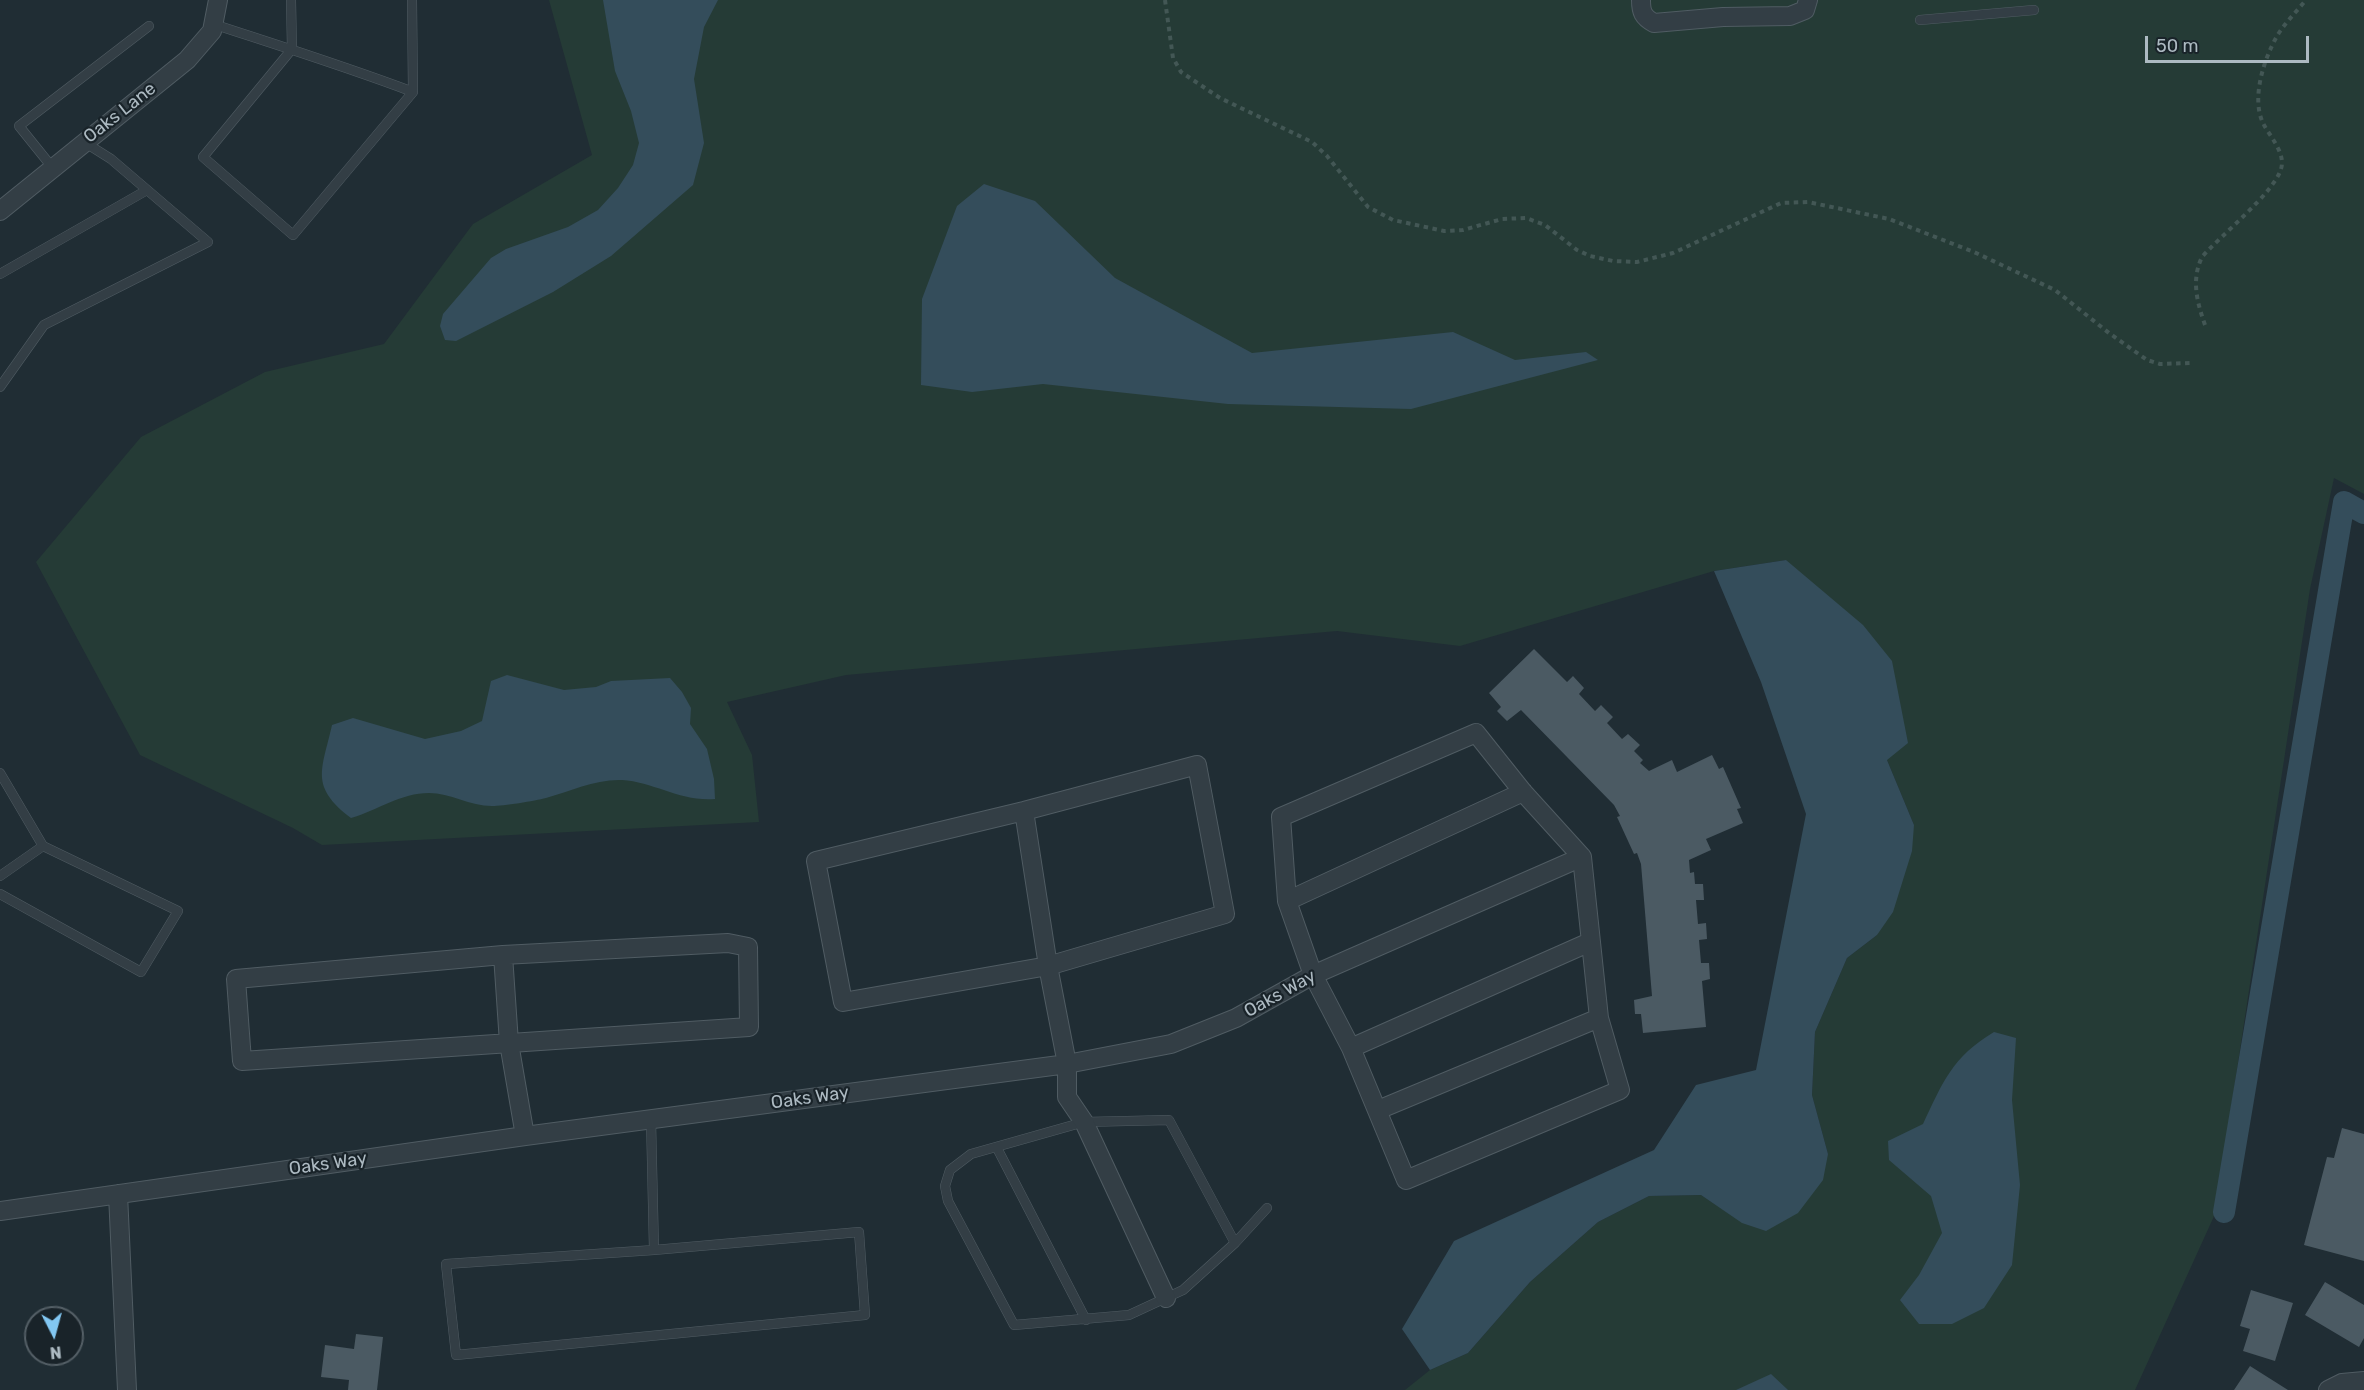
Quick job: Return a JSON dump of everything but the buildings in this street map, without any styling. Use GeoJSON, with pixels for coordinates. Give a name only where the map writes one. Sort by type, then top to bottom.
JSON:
{"type":"FeatureCollection","features":[{"type":"Feature","properties":{"kind":"street","name":"Oaks Lane"},"geometry":{"type":"LineString","coordinates":[[0,211],[187,60],[212,32],[218,0]]}},
{"type":"Feature","properties":{"kind":"street"},"geometry":{"type":"LineString","coordinates":[[1641,0],[1641,10],[1645,18],[1654,22],[1723,9],[1790,16],[1805,10],[1808,0]]}},
{"type":"Feature","properties":{"kind":"street"},"geometry":{"type":"LineString","coordinates":[[1476,733],[1523,792],[1582,857],[1599,1018],[1620,1090],[1406,1180],[1351,1048],[1313,975],[1287,901],[1281,817],[1476,733]]}},
{"type":"Feature","properties":{"kind":"street"},"geometry":{"type":"LineString","coordinates":[[1197,765],[1225,914],[1048,966],[843,1002],[816,861],[1024,811],[1197,765]]}},
{"type":"Feature","properties":{"kind":"street"},"geometry":{"type":"LineString","coordinates":[[1287,901],[1523,792]]}},
{"type":"Feature","properties":{"kind":"street"},"geometry":{"type":"LineString","coordinates":[[1024,811],[1048,966],[1067,1064],[1067,1097],[1084,1122],[1166,1298]]}},
{"type":"Feature","properties":{"kind":"street","name":"Oaks Way"},"geometry":{"type":"LineString","coordinates":[[0,1211],[525,1136],[1067,1064],[1171,1044],[1236,1018],[1313,975],[1582,857]]}},
{"type":"Feature","properties":{"kind":"street"},"geometry":{"type":"LineString","coordinates":[[1351,1048],[1590,942]]}},
{"type":"Feature","properties":{"kind":"street"},"geometry":{"type":"LineString","coordinates":[[728,943],[748,947],[749,1027],[242,1061],[236,979],[503,955],[728,943]]}},
{"type":"Feature","properties":{"kind":"street"},"geometry":{"type":"LineString","coordinates":[[503,955],[510,1043],[525,1136]]}},
{"type":"Feature","properties":{"kind":"street"},"geometry":{"type":"LineString","coordinates":[[1378,1110],[1599,1018]]}},
{"type":"Feature","properties":{"kind":"street"},"geometry":{"type":"LineString","coordinates":[[118,1194],[127,1390]]}},
{"type":"Feature","properties":{"kind":"street"},"geometry":{"type":"LineString","coordinates":[[2335,1386],[2364,1381]]}},
{"type":"Feature","properties":{"kind":"lane"},"geometry":{"type":"LineString","coordinates":[[291,0],[292,49],[203,157],[293,235],[413,92],[412,0]]}},
{"type":"Feature","properties":{"kind":"lane"},"geometry":{"type":"LineString","coordinates":[[1920,20],[2034,10]]}},
{"type":"Feature","properties":{"kind":"lane"},"geometry":{"type":"LineString","coordinates":[[213,24],[413,92]]}},
{"type":"Feature","properties":{"kind":"lane"},"geometry":{"type":"LineString","coordinates":[[52,167],[19,126],[149,26]]}},
{"type":"Feature","properties":{"kind":"lane"},"geometry":{"type":"LineString","coordinates":[[0,387],[44,325],[208,242],[111,159],[84,142]]}},
{"type":"Feature","properties":{"kind":"lane"},"geometry":{"type":"LineString","coordinates":[[0,274],[147,190]]}},
{"type":"Feature","properties":{"kind":"lane"},"geometry":{"type":"LineString","coordinates":[[0,773],[43,846],[178,911],[141,972],[0,894]]}},
{"type":"Feature","properties":{"kind":"lane"},"geometry":{"type":"LineString","coordinates":[[0,876],[43,846]]}},
{"type":"Feature","properties":{"kind":"lane"},"geometry":{"type":"LineString","coordinates":[[651,1119],[654,1250]]}},
{"type":"Feature","properties":{"kind":"lane"},"geometry":{"type":"LineString","coordinates":[[1235,1243],[1169,1120],[1084,1122],[971,1154],[950,1170],[945,1186],[948,1201],[1014,1325],[1129,1315],[1166,1298],[1183,1290],[1235,1243],[1267,1208]]}},
{"type":"Feature","properties":{"kind":"lane"},"geometry":{"type":"LineString","coordinates":[[997,1148],[1086,1320]]}},
{"type":"Feature","properties":{"kind":"lane"},"geometry":{"type":"LineString","coordinates":[[859,1232],[865,1315],[456,1355],[446,1264],[654,1250],[859,1232]]}},
{"type":"Feature","properties":{"kind":"path"},"geometry":{"type":"LineString","coordinates":[[1165,0],[1173,58],[1182,72],[1220,99],[1312,142],[1327,156],[1360,199],[1376,213],[1393,220],[1444,231],[1463,230],[1502,219],[1526,218],[1545,225],[1577,250],[1590,256],[1613,261],[1637,262],[1672,254],[1781,202],[1800,201],[1820,204],[1903,223],[1983,256],[2055,290],[2147,360],[2160,364],[2190,363]]}},
{"type":"Feature","properties":{"kind":"path"},"geometry":{"type":"LineString","coordinates":[[2205,325],[2195,288],[2198,264],[2202,257],[2266,191],[2281,169],[2280,153],[2260,114],[2260,85],[2276,37],[2306,0]]}},
{"type":"Feature","properties":{"kind":"green space"},"geometry":{"type":"Polygon","coordinates":[[[549,0],[2364,0],[2364,494],[2334,478],[2310,589],[2215,1214],[2135,1390],[1405,1390],[1430,1370],[1468,1353],[1530,1282],[1598,1222],[1649,1196],[1701,1195],[1742,1222],[1828,1154],[1812,1095],[1815,1032],[1847,958],[1877,935],[1914,825],[1887,760],[1786,560],[1714,571],[1460,646],[1337,631],[846,675],[727,702],[752,755],[759,822],[322,845],[293,828],[140,755],[36,562],[141,437],[265,372],[384,344],[473,224],[592,155],[549,0]]]}},
{"type":"Feature","properties":{"kind":"water"},"geometry":{"type":"Polygon","coordinates":[[[603,0],[718,0],[704,27],[694,79],[704,143],[693,185],[611,256],[553,292],[456,341],[445,340],[440,326],[443,314],[491,258],[506,249],[568,227],[598,210],[618,188],[633,165],[639,143],[631,111],[615,71],[603,0]]]}},
{"type":"Feature","properties":{"kind":"water"},"geometry":{"type":"Polygon","coordinates":[[[984,184],[1035,201],[1115,278],[1252,353],[1453,332],[1515,360],[1586,352],[1598,360],[1411,409],[1228,404],[1043,384],[972,392],[921,385],[922,299],[957,206],[984,184]]]}},
{"type":"Feature","properties":{"kind":"water"},"geometry":{"type":"Polygon","coordinates":[[[1786,560],[1863,625],[1892,661],[1908,743],[1887,760],[1914,825],[1912,851],[1893,912],[1877,935],[1847,958],[1815,1032],[1812,1095],[1828,1154],[1823,1180],[1798,1213],[1766,1231],[1742,1223],[1701,1195],[1649,1196],[1598,1222],[1530,1282],[1468,1353],[1430,1370],[1402,1329],[1454,1241],[1654,1150],[1696,1085],[1756,1070],[1806,814],[1761,682],[1714,571],[1786,560]]]}},
{"type":"Feature","properties":{"kind":"water"},"geometry":{"type":"Polygon","coordinates":[[[507,675],[564,690],[596,687],[611,681],[670,678],[682,692],[691,708],[690,724],[707,749],[714,779],[715,799],[691,798],[645,784],[612,780],[593,783],[541,799],[497,806],[476,804],[445,795],[419,794],[399,799],[351,818],[329,796],[322,776],[332,725],[353,718],[425,739],[461,731],[482,721],[491,681],[507,675]]]}},
{"type":"Feature","properties":{"kind":"water"},"geometry":{"type":"Polygon","coordinates":[[[1994,1032],[2016,1038],[2012,1100],[2020,1185],[2012,1265],[1984,1308],[1952,1324],[1919,1324],[1900,1300],[1919,1275],[1942,1233],[1931,1196],[1889,1160],[1888,1141],[1923,1124],[1943,1083],[1958,1061],[1994,1032]]]}},
{"type":"Feature","properties":{"kind":"water"},"geometry":{"type":"Polygon","coordinates":[[[1771,1374],[1788,1390],[1736,1390],[1771,1374]]]}},
{"type":"Feature","properties":{"kind":"waterway"},"geometry":{"type":"LineString","coordinates":[[2224,1212],[2344,502],[2364,513]]}}]}
